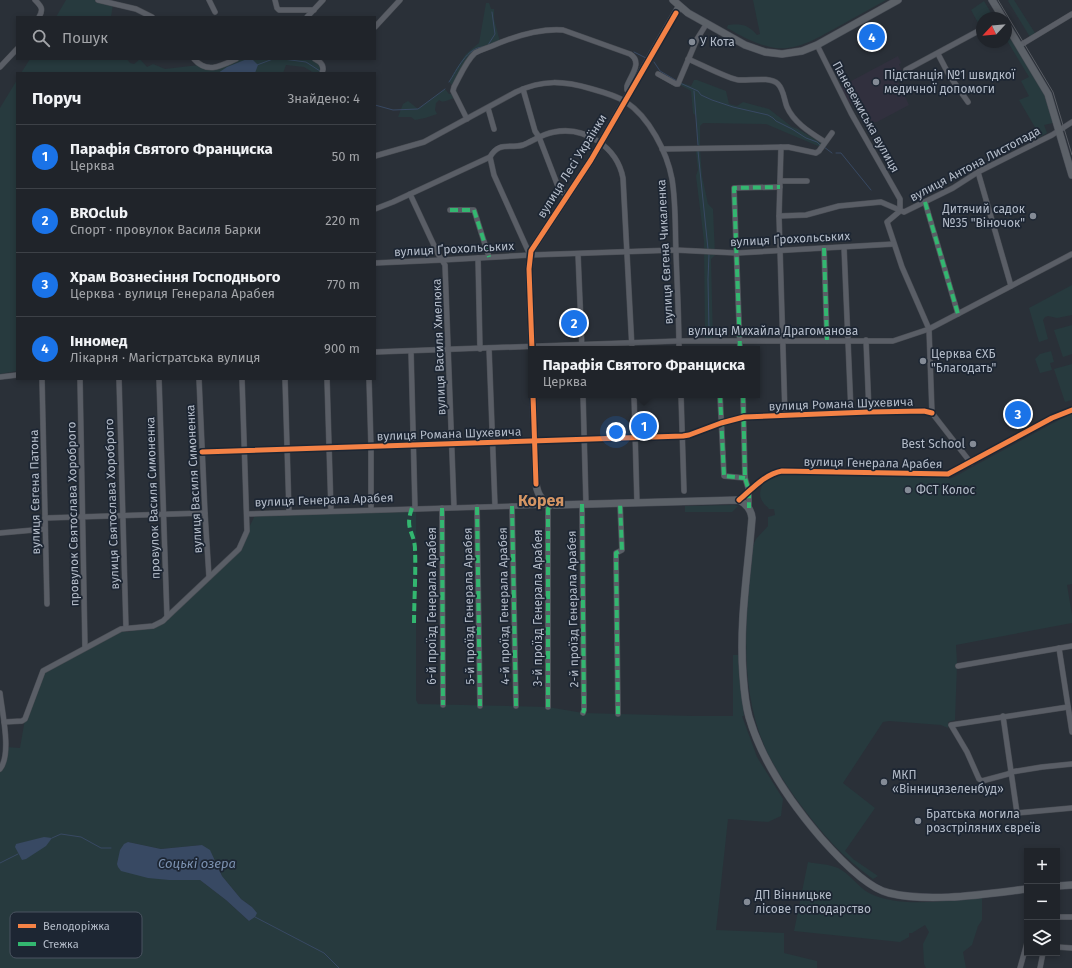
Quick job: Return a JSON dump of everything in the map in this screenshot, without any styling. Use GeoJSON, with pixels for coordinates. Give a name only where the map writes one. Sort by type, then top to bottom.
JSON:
{"type":"FeatureCollection","features":[{"type":"Feature","properties":{"kind":"main road"},"geometry":{"type":"LineString","coordinates":[[673,0],[679,7],[745,45],[765,52],[778,54],[804,51],[898,0]]}},
{"type":"Feature","properties":{"kind":"main road"},"geometry":{"type":"LineString","coordinates":[[992,0],[999,12]]}},
{"type":"Feature","properties":{"kind":"main road","name":"вулиця Лесі Українки"},"geometry":{"type":"LineString","coordinates":[[532,346],[529,269],[530,255],[534,245],[601,142],[679,7]]}},
{"type":"Feature","properties":{"kind":"main road"},"geometry":{"type":"LineString","coordinates":[[1012,34],[1048,94],[1072,175]]}},
{"type":"Feature","properties":{"kind":"main road"},"geometry":{"type":"LineString","coordinates":[[533,398],[536,484],[538,494],[541,499],[551,506],[739,500],[749,508],[752,518],[744,590],[742,636],[744,689],[749,716],[765,758],[781,785],[810,825],[844,863],[858,875],[886,893],[904,896],[922,898],[976,895],[1024,889]]}},
{"type":"Feature","properties":{"kind":"main road"},"geometry":{"type":"LineString","coordinates":[[1060,886],[1072,885]]}},
{"type":"Feature","properties":{"kind":"street"},"geometry":{"type":"LineString","coordinates":[[35,0],[42,7],[39,16]]}},
{"type":"Feature","properties":{"kind":"street"},"geometry":{"type":"LineString","coordinates":[[98,0],[136,9],[150,16]]}},
{"type":"Feature","properties":{"kind":"street"},"geometry":{"type":"LineString","coordinates":[[209,0],[215,12]]}},
{"type":"Feature","properties":{"kind":"street"},"geometry":{"type":"LineString","coordinates":[[275,0],[276,8],[279,10],[314,10]]}},
{"type":"Feature","properties":{"kind":"street"},"geometry":{"type":"LineString","coordinates":[[308,16],[323,0]]}},
{"type":"Feature","properties":{"kind":"street"},"geometry":{"type":"LineString","coordinates":[[376,26],[400,0]]}},
{"type":"Feature","properties":{"kind":"street"},"geometry":{"type":"LineString","coordinates":[[1019,46],[1072,14]]}},
{"type":"Feature","properties":{"kind":"street"},"geometry":{"type":"LineString","coordinates":[[658,74],[676,84],[678,83],[697,39],[707,23]]}},
{"type":"Feature","properties":{"kind":"street"},"geometry":{"type":"LineString","coordinates":[[467,119],[453,91],[470,58],[476,53],[513,37],[526,34],[563,30],[630,54],[635,57],[636,62],[635,69],[627,86],[627,90],[630,91]]}},
{"type":"Feature","properties":{"kind":"street"},"geometry":{"type":"LineString","coordinates":[[906,70],[976,32]]}},
{"type":"Feature","properties":{"kind":"street","name":"Паневежиська вулиця"},"geometry":{"type":"LineString","coordinates":[[817,45],[851,113],[900,198],[900,211]]}},
{"type":"Feature","properties":{"kind":"street"},"geometry":{"type":"LineString","coordinates":[[0,67],[16,50]]}},
{"type":"Feature","properties":{"kind":"street"},"geometry":{"type":"LineString","coordinates":[[938,54],[949,75],[968,102]]}},
{"type":"Feature","properties":{"kind":"street"},"geometry":{"type":"LineString","coordinates":[[688,59],[738,80],[758,79],[775,82],[781,90],[791,115],[806,129],[825,142]]}},
{"type":"Feature","properties":{"kind":"street"},"geometry":{"type":"LineString","coordinates":[[195,60],[201,66],[211,67],[223,65],[234,60]]}},
{"type":"Feature","properties":{"kind":"street"},"geometry":{"type":"LineString","coordinates":[[316,60],[322,64],[324,69],[322,72]]}},
{"type":"Feature","properties":{"kind":"street","name":"вулиця Євгена Чикаленка"},"geometry":{"type":"LineString","coordinates":[[376,156],[424,142],[523,89],[544,83],[562,82],[595,90],[624,101],[639,113],[650,127],[662,149],[673,186],[679,346]]}},
{"type":"Feature","properties":{"kind":"street"},"geometry":{"type":"LineString","coordinates":[[523,89],[534,128],[560,189],[567,196]]}},
{"type":"Feature","properties":{"kind":"street"},"geometry":{"type":"LineString","coordinates":[[488,108],[494,129]]}},
{"type":"Feature","properties":{"kind":"street","name":"вулиця Антона Листопада"},"geometry":{"type":"LineString","coordinates":[[900,211],[904,212],[953,188],[978,172],[1059,131],[1072,122]]}},
{"type":"Feature","properties":{"kind":"street"},"geometry":{"type":"LineString","coordinates":[[376,209],[490,157],[494,151],[500,147],[520,146],[539,137],[555,132],[567,131],[587,135],[601,142],[616,159],[622,174],[625,191],[632,343]]}},
{"type":"Feature","properties":{"kind":"street"},"geometry":{"type":"LineString","coordinates":[[662,149],[781,147],[807,150],[816,153],[832,133]]}},
{"type":"Feature","properties":{"kind":"street"},"geometry":{"type":"LineString","coordinates":[[781,147],[779,216],[785,415]]}},
{"type":"Feature","properties":{"kind":"street"},"geometry":{"type":"LineString","coordinates":[[490,157],[494,175],[530,255]]}},
{"type":"Feature","properties":{"kind":"street"},"geometry":{"type":"LineString","coordinates":[[978,172],[1011,286]]}},
{"type":"Feature","properties":{"kind":"street"},"geometry":{"type":"LineString","coordinates":[[740,346],[734,188],[807,181]]}},
{"type":"Feature","properties":{"kind":"street","name":"вулиця Василя Хмелюка"},"geometry":{"type":"LineString","coordinates":[[410,194],[445,265],[454,508]]}},
{"type":"Feature","properties":{"kind":"street"},"geometry":{"type":"LineString","coordinates":[[779,216],[806,215],[839,206],[881,202],[900,211],[887,222],[894,244],[929,329],[932,413],[971,463]]}},
{"type":"Feature","properties":{"kind":"street"},"geometry":{"type":"LineString","coordinates":[[925,202],[958,314]]}},
{"type":"Feature","properties":{"kind":"street"},"geometry":{"type":"LineString","coordinates":[[450,210],[474,210],[489,257]]}},
{"type":"Feature","properties":{"kind":"street","name":"вулиця Ґрохольських"},"geometry":{"type":"LineString","coordinates":[[376,263],[628,251],[675,250],[737,253],[894,244]]}},
{"type":"Feature","properties":{"kind":"street"},"geometry":{"type":"LineString","coordinates":[[844,247],[851,412]]}},
{"type":"Feature","properties":{"kind":"street"},"geometry":{"type":"LineString","coordinates":[[824,248],[827,341]]}},
{"type":"Feature","properties":{"kind":"street"},"geometry":{"type":"LineString","coordinates":[[578,254],[582,346]]}},
{"type":"Feature","properties":{"kind":"street","name":"вулиця Михайла Драгоманова"},"geometry":{"type":"LineString","coordinates":[[594,346],[679,341],[893,341],[929,329],[1072,254]]}},
{"type":"Feature","properties":{"kind":"street"},"geometry":{"type":"LineString","coordinates":[[478,258],[480,349]]}},
{"type":"Feature","properties":{"kind":"street"},"geometry":{"type":"LineString","coordinates":[[866,340],[869,412]]}},
{"type":"Feature","properties":{"kind":"street"},"geometry":{"type":"LineString","coordinates":[[489,348],[495,506]]}},
{"type":"Feature","properties":{"kind":"street","name":"вулиця Михайла Драгоманова"},"geometry":{"type":"LineString","coordinates":[[376,352],[528,348]]}},
{"type":"Feature","properties":{"kind":"street"},"geometry":{"type":"LineString","coordinates":[[411,351],[415,508]]}},
{"type":"Feature","properties":{"kind":"street"},"geometry":{"type":"LineString","coordinates":[[0,377],[16,375]]}},
{"type":"Feature","properties":{"kind":"street","name":"вулиця Євгена Патона"},"geometry":{"type":"LineString","coordinates":[[42,380],[47,604]]}},
{"type":"Feature","properties":{"kind":"street","name":"провулок Святослава Хороброго"},"geometry":{"type":"LineString","coordinates":[[80,380],[85,648]]}},
{"type":"Feature","properties":{"kind":"street","name":"вулиця Святослава Хороброго"},"geometry":{"type":"LineString","coordinates":[[119,380],[126,628]]}},
{"type":"Feature","properties":{"kind":"street","name":"провулок Василя Симоненка"},"geometry":{"type":"LineString","coordinates":[[159,380],[167,617]]}},
{"type":"Feature","properties":{"kind":"street","name":"вулиця Василя Симоненка"},"geometry":{"type":"LineString","coordinates":[[199,380],[209,577]]}},
{"type":"Feature","properties":{"kind":"street"},"geometry":{"type":"LineString","coordinates":[[242,380],[247,514]]}},
{"type":"Feature","properties":{"kind":"street"},"geometry":{"type":"LineString","coordinates":[[285,380],[290,512]]}},
{"type":"Feature","properties":{"kind":"street"},"geometry":{"type":"LineString","coordinates":[[327,380],[332,511]]}},
{"type":"Feature","properties":{"kind":"street"},"geometry":{"type":"LineString","coordinates":[[369,380],[371,510]]}},
{"type":"Feature","properties":{"kind":"street","name":"2-й проїзд Генерала Арабея"},"geometry":{"type":"LineString","coordinates":[[583,398],[583,713]]}},
{"type":"Feature","properties":{"kind":"street"},"geometry":{"type":"LineString","coordinates":[[634,398],[637,503]]}},
{"type":"Feature","properties":{"kind":"street"},"geometry":{"type":"LineString","coordinates":[[681,398],[684,491]]}},
{"type":"Feature","properties":{"kind":"street"},"geometry":{"type":"LineString","coordinates":[[720,398],[724,476],[745,478]]}},
{"type":"Feature","properties":{"kind":"street"},"geometry":{"type":"LineString","coordinates":[[743,398],[745,478],[749,491],[749,508]]}},
{"type":"Feature","properties":{"kind":"street","name":"вулиця Генерала Арабея"},"geometry":{"type":"LineString","coordinates":[[739,500],[766,478],[782,471],[950,474],[1052,418],[1072,410]]}},
{"type":"Feature","properties":{"kind":"street","name":"вулиця Романа Шухевича"},"geometry":{"type":"LineString","coordinates":[[202,452],[683,436],[744,417],[851,412],[924,411],[932,413]]}},
{"type":"Feature","properties":{"kind":"street"},"geometry":{"type":"LineString","coordinates":[[535,505],[536,484]]}},
{"type":"Feature","properties":{"kind":"street"},"geometry":{"type":"LineString","coordinates":[[618,714],[616,553],[622,550],[620,503]]}},
{"type":"Feature","properties":{"kind":"street","name":"вулиця Генерала Арабея"},"geometry":{"type":"LineString","coordinates":[[4,722],[22,721],[25,719],[43,671],[121,629],[153,626],[163,621],[239,549],[247,531],[247,514],[415,508],[535,505],[551,506]]}},
{"type":"Feature","properties":{"kind":"street","name":"4-й проїзд Генерала Арабея"},"geometry":{"type":"LineString","coordinates":[[512,506],[516,706]]}},
{"type":"Feature","properties":{"kind":"street","name":"3-й проїзд Генерала Арабея"},"geometry":{"type":"LineString","coordinates":[[548,707],[551,506]]}},
{"type":"Feature","properties":{"kind":"street","name":"5-й проїзд Генерала Арабея"},"geometry":{"type":"LineString","coordinates":[[477,507],[480,706]]}},
{"type":"Feature","properties":{"kind":"street","name":"6-й проїзд Генерала Арабея"},"geometry":{"type":"LineString","coordinates":[[442,508],[443,704]]}},
{"type":"Feature","properties":{"kind":"street"},"geometry":{"type":"LineString","coordinates":[[45,518],[205,513]]}},
{"type":"Feature","properties":{"kind":"street"},"geometry":{"type":"LineString","coordinates":[[0,533],[45,529]]}},
{"type":"Feature","properties":{"kind":"street"},"geometry":{"type":"LineString","coordinates":[[958,666],[1072,646]]}},
{"type":"Feature","properties":{"kind":"street"},"geometry":{"type":"LineString","coordinates":[[1059,648],[1072,732]]}},
{"type":"Feature","properties":{"kind":"street"},"geometry":{"type":"LineString","coordinates":[[0,693],[6,747],[5,758],[0,769]]}},
{"type":"Feature","properties":{"kind":"street"},"geometry":{"type":"LineString","coordinates":[[1068,707],[951,725],[967,752],[979,780],[982,781],[1011,772],[1072,764]]}},
{"type":"Feature","properties":{"kind":"street"},"geometry":{"type":"LineString","coordinates":[[1003,716],[1017,813],[1072,808]]}},
{"type":"Feature","properties":{"kind":"street"},"geometry":{"type":"LineString","coordinates":[[1060,917],[1072,917]]}},
{"type":"Feature","properties":{"kind":"street"},"geometry":{"type":"LineString","coordinates":[[1060,947],[1072,948]]}},
{"type":"Feature","properties":{"kind":"street"},"geometry":{"type":"LineString","coordinates":[[1021,968],[1024,956]]}},
{"type":"Feature","properties":{"kind":"street"},"geometry":{"type":"LineString","coordinates":[[1040,968],[1042,956]]}},
{"type":"Feature","properties":{"kind":"shaded area"},"geometry":{"type":"Polygon","coordinates":[[[898,56],[903,74],[896,78],[909,105],[877,122],[872,122],[848,101],[840,87],[898,56]]]}},
{"type":"Feature","properties":{"kind":"green space"},"geometry":{"type":"Polygon","coordinates":[[[66,0],[98,0],[113,4],[111,16],[57,16],[66,0]]]}},
{"type":"Feature","properties":{"kind":"green space"},"geometry":{"type":"Polygon","coordinates":[[[753,0],[886,0],[827,33],[802,45],[775,48],[756,43],[727,28],[728,25],[741,25],[747,27],[757,35],[760,34],[753,0]]]}},
{"type":"Feature","properties":{"kind":"green space"},"geometry":{"type":"Polygon","coordinates":[[[1014,0],[1035,33],[1030,37],[1008,1],[1014,0]]]}},
{"type":"Feature","properties":{"kind":"green space"},"geometry":{"type":"Polygon","coordinates":[[[984,1],[990,12],[976,12],[976,19],[971,10],[984,1]]]}},
{"type":"Feature","properties":{"kind":"green space"},"geometry":{"type":"Polygon","coordinates":[[[486,3],[489,3],[491,9],[494,9],[494,19],[500,42],[476,53],[454,87],[449,82],[456,69],[466,54],[479,43],[486,3]]]}},
{"type":"Feature","properties":{"kind":"green space"},"geometry":{"type":"Polygon","coordinates":[[[1012,41],[1044,93],[1053,123],[1044,125],[1047,133],[1038,138],[1034,131],[1036,129],[1019,100],[1029,96],[1021,81],[1029,77],[1011,48],[1012,41]]]}},
{"type":"Feature","properties":{"kind":"green space"},"geometry":{"type":"Polygon","coordinates":[[[29,60],[128,60],[130,63],[134,64],[141,60],[147,67],[153,64],[165,69],[199,65],[206,67],[230,62],[230,60],[317,60],[321,62],[322,72],[312,72],[304,67],[286,65],[283,72],[22,72],[29,60]]]}},
{"type":"Feature","properties":{"kind":"green space"},"geometry":{"type":"Polygon","coordinates":[[[694,80],[726,91],[729,104],[737,106],[743,102],[769,109],[792,127],[821,143],[820,146],[818,146],[766,124],[703,123],[700,126],[702,176],[708,204],[713,209],[715,255],[711,259],[713,341],[705,342],[704,241],[696,176],[698,170],[696,152],[698,146],[696,116],[693,113],[691,91],[680,85],[682,83],[691,86],[694,80]]]}},
{"type":"Feature","properties":{"kind":"green space"},"geometry":{"type":"Polygon","coordinates":[[[16,82],[16,371],[0,374],[0,108],[16,82]]]}},
{"type":"Feature","properties":{"kind":"green space"},"geometry":{"type":"Polygon","coordinates":[[[445,89],[449,94],[453,94],[455,98],[445,101],[439,100],[436,103],[435,110],[437,114],[415,120],[411,117],[398,117],[403,104],[408,101],[418,109],[445,89]]]}},
{"type":"Feature","properties":{"kind":"green space"},"geometry":{"type":"Polygon","coordinates":[[[1072,285],[1072,315],[1057,318],[1048,316],[1045,317],[1043,320],[1048,339],[1039,342],[1029,308],[1072,285]]]}},
{"type":"Feature","properties":{"kind":"green space"},"geometry":{"type":"Polygon","coordinates":[[[1072,325],[1072,354],[1063,357],[1054,330],[1072,325]]]}},
{"type":"Feature","properties":{"kind":"green space"},"geometry":{"type":"Polygon","coordinates":[[[1051,351],[1054,362],[1050,363],[1052,370],[1040,373],[1035,359],[1040,354],[1051,351]]]}},
{"type":"Feature","properties":{"kind":"green space"},"geometry":{"type":"Polygon","coordinates":[[[1072,364],[1072,400],[1065,402],[1054,369],[1072,364]]]}},
{"type":"Feature","properties":{"kind":"green space"},"geometry":{"type":"Polygon","coordinates":[[[1072,413],[1072,584],[1067,585],[1072,623],[956,645],[957,664],[955,720],[948,722],[948,728],[941,725],[889,721],[883,722],[843,783],[875,808],[845,851],[853,859],[878,876],[873,879],[835,846],[803,808],[784,782],[768,754],[758,729],[748,678],[746,625],[753,546],[756,539],[768,526],[768,517],[775,515],[774,509],[769,509],[761,498],[760,494],[762,485],[771,475],[775,473],[946,475],[949,479],[1072,413]]]}},
{"type":"Feature","properties":{"kind":"green space"},"geometry":{"type":"Polygon","coordinates":[[[685,506],[738,506],[732,512],[685,512],[685,506]]]}},
{"type":"Feature","properties":{"kind":"green space"},"geometry":{"type":"Polygon","coordinates":[[[416,508],[416,700],[418,704],[548,707],[583,713],[733,716],[733,655],[739,655],[739,671],[744,716],[742,716],[757,757],[783,799],[781,816],[768,822],[728,819],[716,930],[784,933],[784,953],[817,961],[817,968],[0,968],[0,770],[6,747],[20,748],[25,719],[43,671],[119,631],[130,632],[131,628],[158,624],[239,549],[256,513],[416,508]],[[128,842],[169,880],[200,880],[226,900],[249,921],[255,917],[252,907],[241,899],[222,876],[217,862],[202,845],[161,849],[128,842]]]}},
{"type":"Feature","properties":{"kind":"green space"},"geometry":{"type":"Polygon","coordinates":[[[808,862],[838,868],[869,893],[895,901],[925,902],[982,897],[982,920],[978,926],[972,945],[963,952],[966,968],[926,968],[924,964],[923,944],[929,932],[925,925],[912,933],[909,933],[909,937],[900,942],[794,931],[808,862]]]}},
{"type":"Feature","properties":{"kind":"water"},"geometry":{"type":"Polygon","coordinates":[[[244,60],[253,60],[258,65],[255,72],[220,72],[227,67],[244,60]]]}},
{"type":"Feature","properties":{"kind":"water"},"geometry":{"type":"Polygon","coordinates":[[[44,837],[52,838],[46,846],[22,860],[15,847],[16,844],[44,837]]]}},
{"type":"Feature","properties":{"kind":"water","name":"Соцькі озера"},"geometry":{"type":"Polygon","coordinates":[[[128,842],[161,849],[202,845],[210,850],[222,876],[241,899],[252,907],[257,913],[255,917],[249,921],[226,900],[200,880],[148,878],[121,871],[117,864],[120,850],[124,844],[128,842]]]}},
{"type":"Feature","properties":{"kind":"waterway"},"geometry":{"type":"LineString","coordinates":[[488,45],[495,34],[492,12]]}},
{"type":"Feature","properties":{"kind":"waterway"},"geometry":{"type":"LineString","coordinates":[[449,82],[467,55],[477,48],[483,47]]}},
{"type":"Feature","properties":{"kind":"waterway"},"geometry":{"type":"LineString","coordinates":[[634,52],[646,58]]}},
{"type":"Feature","properties":{"kind":"waterway"},"geometry":{"type":"LineString","coordinates":[[257,65],[270,60]]}},
{"type":"Feature","properties":{"kind":"waterway"},"geometry":{"type":"LineString","coordinates":[[291,60],[306,62],[320,71]]}},
{"type":"Feature","properties":{"kind":"waterway"},"geometry":{"type":"LineString","coordinates":[[654,62],[660,71],[677,81]]}},
{"type":"Feature","properties":{"kind":"waterway"},"geometry":{"type":"LineString","coordinates":[[680,83],[698,91],[701,95],[712,100],[733,107],[768,115],[820,145]]}},
{"type":"Feature","properties":{"kind":"waterway"},"geometry":{"type":"LineString","coordinates":[[376,105],[393,110],[418,109],[445,89]]}},
{"type":"Feature","properties":{"kind":"waterway"},"geometry":{"type":"LineString","coordinates":[[694,91],[698,145]]}},
{"type":"Feature","properties":{"kind":"waterway"},"geometry":{"type":"LineString","coordinates":[[824,147],[832,153]]}},
{"type":"Feature","properties":{"kind":"waterway"},"geometry":{"type":"LineString","coordinates":[[698,151],[708,249]]}},
{"type":"Feature","properties":{"kind":"waterway"},"geometry":{"type":"LineString","coordinates":[[836,153],[841,153],[871,190]]}},
{"type":"Feature","properties":{"kind":"waterway"},"geometry":{"type":"LineString","coordinates":[[709,254],[709,330]]}},
{"type":"Feature","properties":{"kind":"waterway"},"geometry":{"type":"LineString","coordinates":[[52,838],[61,834],[81,837],[101,848],[111,848]]}},
{"type":"Feature","properties":{"kind":"waterway"},"geometry":{"type":"LineString","coordinates":[[0,863],[18,854]]}},
{"type":"Feature","properties":{"kind":"waterway"},"geometry":{"type":"LineString","coordinates":[[255,917],[324,953],[339,968]]}},
{"type":"Feature","properties":{"kind":"tram line"},"geometry":{"type":"LineString","coordinates":[[998,0],[1053,92],[1072,155]]}},
{"type":"Feature","properties":{"kind":"marked path"},"geometry":{"type":"LineString","coordinates":[[740,346],[734,188],[780,187]]}},
{"type":"Feature","properties":{"kind":"marked path"},"geometry":{"type":"LineString","coordinates":[[925,202],[958,314]]}},
{"type":"Feature","properties":{"kind":"marked path"},"geometry":{"type":"LineString","coordinates":[[450,210],[474,210],[489,257]]}},
{"type":"Feature","properties":{"kind":"marked path"},"geometry":{"type":"LineString","coordinates":[[824,248],[827,341]]}},
{"type":"Feature","properties":{"kind":"marked path"},"geometry":{"type":"LineString","coordinates":[[720,398],[724,476],[745,478]]}},
{"type":"Feature","properties":{"kind":"marked path"},"geometry":{"type":"LineString","coordinates":[[743,398],[745,478],[749,491],[749,508]]}},
{"type":"Feature","properties":{"kind":"marked path"},"geometry":{"type":"LineString","coordinates":[[618,714],[616,553],[622,550],[620,503]]}},
{"type":"Feature","properties":{"kind":"marked path"},"geometry":{"type":"LineString","coordinates":[[582,504],[583,713]]}},
{"type":"Feature","properties":{"kind":"marked path"},"geometry":{"type":"LineString","coordinates":[[548,707],[548,509],[551,505]]}},
{"type":"Feature","properties":{"kind":"marked path"},"geometry":{"type":"LineString","coordinates":[[512,506],[516,706]]}},
{"type":"Feature","properties":{"kind":"marked path"},"geometry":{"type":"LineString","coordinates":[[477,507],[480,706]]}},
{"type":"Feature","properties":{"kind":"marked path"},"geometry":{"type":"LineString","coordinates":[[412,508],[409,526],[415,544],[414,625]]}},
{"type":"Feature","properties":{"kind":"marked path"},"geometry":{"type":"LineString","coordinates":[[442,508],[443,705]]}},
{"type":"Feature","properties":{"kind":"cycle path"},"geometry":{"type":"LineString","coordinates":[[532,346],[529,269],[531,251],[591,160],[676,13]]}},
{"type":"Feature","properties":{"kind":"cycle path"},"geometry":{"type":"LineString","coordinates":[[533,398],[536,484]]}},
{"type":"Feature","properties":{"kind":"cycle path"},"geometry":{"type":"LineString","coordinates":[[739,500],[764,479],[770,475],[782,471],[948,474],[1052,418],[1072,410]]}},
{"type":"Feature","properties":{"kind":"cycle path"},"geometry":{"type":"LineString","coordinates":[[202,452],[683,436],[744,417],[869,412],[924,411],[932,413]]}},
{"type":"Feature","properties":{"kind":"place","name":"Інномед"},"geometry":{"type":"Point","coordinates":[872,37]}},
{"type":"Feature","properties":{"kind":"place","name":"У Кота"},"geometry":{"type":"Point","coordinates":[692,42]}},
{"type":"Feature","properties":{"kind":"place","name":"Підстанція №1 швидкої медичної допомоги"},"geometry":{"type":"Point","coordinates":[876,82]}},
{"type":"Feature","properties":{"kind":"place","name":"Дитячий садок №35 \"Віночок\""},"geometry":{"type":"Point","coordinates":[1033,216]}},
{"type":"Feature","properties":{"kind":"place","name":"BROclub"},"geometry":{"type":"Point","coordinates":[574,323]}},
{"type":"Feature","properties":{"kind":"place","name":"Церква ЄХБ \"Благодать\""},"geometry":{"type":"Point","coordinates":[923,361]}},
{"type":"Feature","properties":{"kind":"place","name":"Храм Вознесіння Господнього"},"geometry":{"type":"Point","coordinates":[1018,414]}},
{"type":"Feature","properties":{"kind":"place","name":"Парафія Святого Франциска"},"geometry":{"type":"Point","coordinates":[644,426]}},
{"type":"Feature","properties":{"kind":"place","name":"Best School"},"geometry":{"type":"Point","coordinates":[973,444]}},
{"type":"Feature","properties":{"kind":"place","name":"ФСТ Колос"},"geometry":{"type":"Point","coordinates":[908,490]}},
{"type":"Feature","properties":{"kind":"place","name":"МКП «Вінницязеленбуд»"},"geometry":{"type":"Point","coordinates":[884,782]}},
{"type":"Feature","properties":{"kind":"place","name":"Братська могила розстріляних євреїв"},"geometry":{"type":"Point","coordinates":[918,821]}},
{"type":"Feature","properties":{"kind":"place","name":"ДП Вінницьке лісове господарство"},"geometry":{"type":"Point","coordinates":[747,902]}},
{"type":"Feature","properties":{"kind":"district","name":"Корея"},"geometry":{"type":"Point","coordinates":[541,500]}}]}
